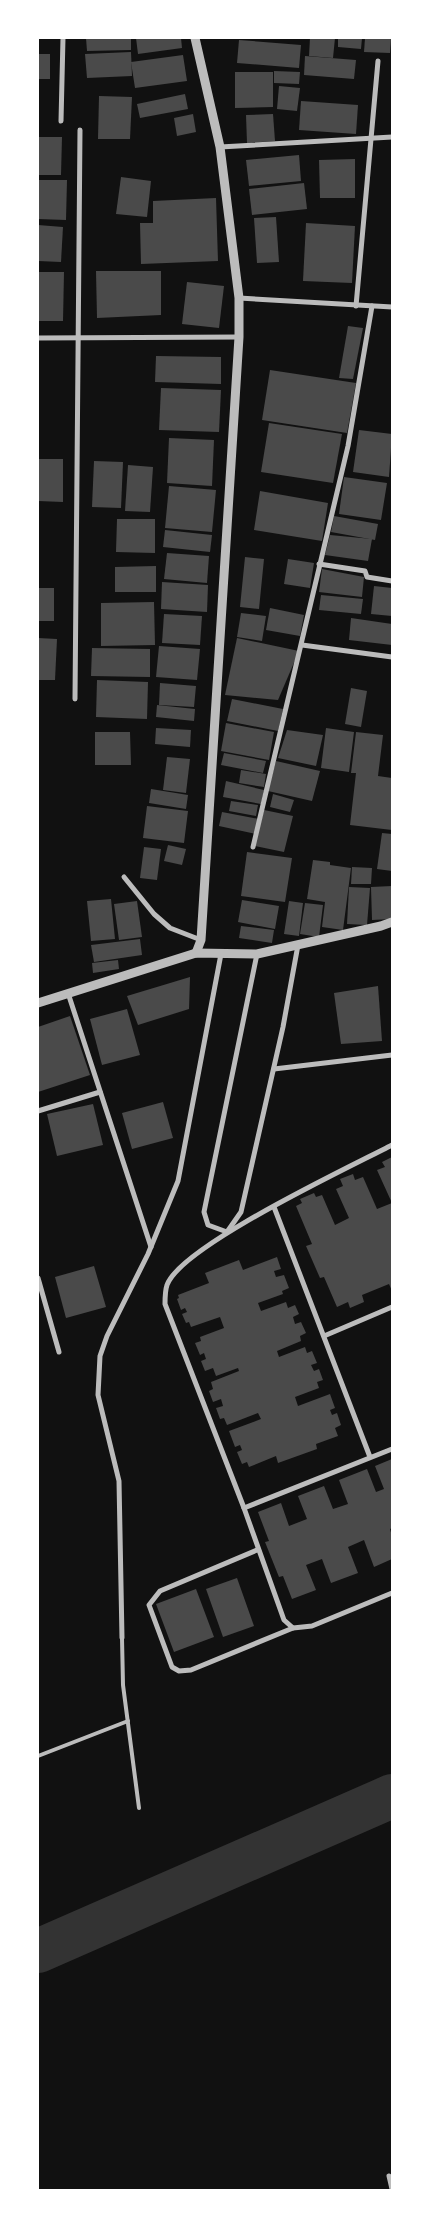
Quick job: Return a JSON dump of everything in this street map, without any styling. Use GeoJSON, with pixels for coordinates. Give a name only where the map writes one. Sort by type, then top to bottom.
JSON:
{"type":"FeatureCollection","features":[{"type":"Feature","properties":{"kind":"street"},"geometry":{"type":"LineString","coordinates":[[61,121],[63,38]]}},
{"type":"Feature","properties":{"kind":"street"},"geometry":{"type":"LineString","coordinates":[[195,38],[220,147],[239,298],[239,337],[201,940],[196,953]]}},
{"type":"Feature","properties":{"kind":"street"},"geometry":{"type":"LineString","coordinates":[[356,306],[378,61]]}},
{"type":"Feature","properties":{"kind":"street"},"geometry":{"type":"LineString","coordinates":[[75,699],[80,130]]}},
{"type":"Feature","properties":{"kind":"street"},"geometry":{"type":"LineString","coordinates":[[220,147],[392,137]]}},
{"type":"Feature","properties":{"kind":"street"},"geometry":{"type":"LineString","coordinates":[[239,298],[392,307]]}},
{"type":"Feature","properties":{"kind":"street"},"geometry":{"type":"LineString","coordinates":[[253,848],[348,446],[372,306]]}},
{"type":"Feature","properties":{"kind":"street"},"geometry":{"type":"LineString","coordinates":[[38,338],[239,337]]}},
{"type":"Feature","properties":{"kind":"street"},"geometry":{"type":"LineString","coordinates":[[319,564],[365,571],[367,577],[392,581]]}},
{"type":"Feature","properties":{"kind":"street"},"geometry":{"type":"LineString","coordinates":[[302,645],[392,657]]}},
{"type":"Feature","properties":{"kind":"street"},"geometry":{"type":"LineString","coordinates":[[124,877],[154,914],[170,928],[201,940]]}},
{"type":"Feature","properties":{"kind":"street"},"geometry":{"type":"LineString","coordinates":[[38,1003],[196,953],[257,954],[392,922]]}},
{"type":"Feature","properties":{"kind":"street"},"geometry":{"type":"LineString","coordinates":[[227,1232],[240,1212],[274,1069],[298,945]]}},
{"type":"Feature","properties":{"kind":"street"},"geometry":{"type":"LineString","coordinates":[[122,1638],[118,1481],[98,1395],[100,1356],[151,1247],[178,1181],[221,954]]}},
{"type":"Feature","properties":{"kind":"street"},"geometry":{"type":"LineString","coordinates":[[227,1232],[208,1225],[204,1212],[257,954]]}},
{"type":"Feature","properties":{"kind":"street"},"geometry":{"type":"LineString","coordinates":[[68,993],[151,1247]]}},
{"type":"Feature","properties":{"kind":"street"},"geometry":{"type":"LineString","coordinates":[[274,1069],[392,1055]]}},
{"type":"Feature","properties":{"kind":"street"},"geometry":{"type":"LineString","coordinates":[[38,1111],[100,1092]]}},
{"type":"Feature","properties":{"kind":"street"},"geometry":{"type":"LineString","coordinates":[[292,1628],[284,1620],[257,1550],[244,1508],[164,1304],[167,1284],[181,1267],[227,1232],[392,1145]]}},
{"type":"Feature","properties":{"kind":"street"},"geometry":{"type":"LineString","coordinates":[[274,1207],[370,1457]]}},
{"type":"Feature","properties":{"kind":"street"},"geometry":{"type":"LineString","coordinates":[[38,1278],[60,1352]]}},
{"type":"Feature","properties":{"kind":"street"},"geometry":{"type":"LineString","coordinates":[[324,1336],[392,1307]]}},
{"type":"Feature","properties":{"kind":"street"},"geometry":{"type":"LineString","coordinates":[[244,1508],[392,1449]]}},
{"type":"Feature","properties":{"kind":"street"},"geometry":{"type":"LineString","coordinates":[[257,1550],[160,1591],[153,1598],[149,1605],[172,1667],[179,1671],[191,1670],[292,1628],[312,1626],[392,1593]]}},
{"type":"Feature","properties":{"kind":"street"},"geometry":{"type":"LineString","coordinates":[[389,2176],[392,2189]]}},
{"type":"Feature","properties":{"kind":"lane"},"geometry":{"type":"LineString","coordinates":[[122,1638],[122,1684],[139,1808]]}},
{"type":"Feature","properties":{"kind":"lane"},"geometry":{"type":"LineString","coordinates":[[38,1756],[128,1721]]}},
{"type":"Feature","properties":{"kind":"building"},"geometry":{"type":"Polygon","coordinates":[[[86,38],[131,38],[131,50],[87,51],[86,38]]]}},
{"type":"Feature","properties":{"kind":"building"},"geometry":{"type":"Polygon","coordinates":[[[136,38],[181,38],[182,48],[138,54],[136,38]]]}},
{"type":"Feature","properties":{"kind":"building"},"geometry":{"type":"Polygon","coordinates":[[[310,38],[335,38],[333,58],[309,56],[310,38]]]}},
{"type":"Feature","properties":{"kind":"building"},"geometry":{"type":"Polygon","coordinates":[[[338,38],[362,38],[361,49],[338,47],[338,38]]]}},
{"type":"Feature","properties":{"kind":"building"},"geometry":{"type":"Polygon","coordinates":[[[365,38],[391,38],[390,53],[364,52],[365,38]]]}},
{"type":"Feature","properties":{"kind":"building"},"geometry":{"type":"Polygon","coordinates":[[[239,40],[301,45],[299,68],[237,63],[239,40]]]}},
{"type":"Feature","properties":{"kind":"building"},"geometry":{"type":"Polygon","coordinates":[[[131,52],[132,76],[87,78],[85,54],[131,52]]]}},
{"type":"Feature","properties":{"kind":"building"},"geometry":{"type":"Polygon","coordinates":[[[38,54],[50,54],[50,79],[38,79],[38,54]]]}},
{"type":"Feature","properties":{"kind":"building"},"geometry":{"type":"Polygon","coordinates":[[[183,55],[187,81],[135,88],[131,62],[183,55]]]}},
{"type":"Feature","properties":{"kind":"building"},"geometry":{"type":"Polygon","coordinates":[[[305,56],[356,60],[354,79],[304,75],[305,56]]]}},
{"type":"Feature","properties":{"kind":"building"},"geometry":{"type":"Polygon","coordinates":[[[274,71],[300,72],[299,84],[274,83],[274,71]]]}},
{"type":"Feature","properties":{"kind":"building"},"geometry":{"type":"Polygon","coordinates":[[[235,72],[273,72],[273,107],[235,108],[235,72]]]}},
{"type":"Feature","properties":{"kind":"building"},"geometry":{"type":"Polygon","coordinates":[[[279,86],[300,88],[297,111],[277,109],[279,86]]]}},
{"type":"Feature","properties":{"kind":"building"},"geometry":{"type":"Polygon","coordinates":[[[185,94],[188,109],[140,118],[137,104],[185,94]]]}},
{"type":"Feature","properties":{"kind":"building"},"geometry":{"type":"Polygon","coordinates":[[[99,96],[132,97],[130,139],[98,139],[99,96]]]}},
{"type":"Feature","properties":{"kind":"building"},"geometry":{"type":"Polygon","coordinates":[[[301,101],[358,105],[356,134],[299,130],[301,101]]]}},
{"type":"Feature","properties":{"kind":"building"},"geometry":{"type":"Polygon","coordinates":[[[193,114],[196,132],[177,136],[174,118],[193,114]]]}},
{"type":"Feature","properties":{"kind":"building"},"geometry":{"type":"Polygon","coordinates":[[[273,114],[275,141],[247,143],[246,115],[273,114]]]}},
{"type":"Feature","properties":{"kind":"building"},"geometry":{"type":"Polygon","coordinates":[[[38,137],[62,137],[61,175],[38,175],[38,137]]]}},
{"type":"Feature","properties":{"kind":"building"},"geometry":{"type":"Polygon","coordinates":[[[299,155],[301,181],[249,186],[246,160],[299,155]]]}},
{"type":"Feature","properties":{"kind":"building"},"geometry":{"type":"Polygon","coordinates":[[[355,159],[355,198],[320,198],[319,160],[355,159]]]}},
{"type":"Feature","properties":{"kind":"building"},"geometry":{"type":"Polygon","coordinates":[[[121,177],[151,181],[147,217],[116,214],[121,177]]]}},
{"type":"Feature","properties":{"kind":"building"},"geometry":{"type":"Polygon","coordinates":[[[38,180],[67,180],[66,220],[38,219],[38,180]]]}},
{"type":"Feature","properties":{"kind":"building"},"geometry":{"type":"Polygon","coordinates":[[[304,183],[307,209],[252,215],[249,189],[304,183]]]}},
{"type":"Feature","properties":{"kind":"building"},"geometry":{"type":"Polygon","coordinates":[[[216,198],[218,261],[141,264],[140,223],[153,223],[153,201],[216,198]]]}},
{"type":"Feature","properties":{"kind":"building"},"geometry":{"type":"Polygon","coordinates":[[[276,217],[279,262],[257,263],[254,218],[276,217]]]}},
{"type":"Feature","properties":{"kind":"building"},"geometry":{"type":"Polygon","coordinates":[[[306,223],[355,226],[352,283],[303,281],[306,223]]]}},
{"type":"Feature","properties":{"kind":"building"},"geometry":{"type":"Polygon","coordinates":[[[38,225],[63,227],[61,262],[38,261],[38,225]]]}},
{"type":"Feature","properties":{"kind":"building"},"geometry":{"type":"Polygon","coordinates":[[[96,271],[161,271],[161,315],[97,318],[96,271]]]}},
{"type":"Feature","properties":{"kind":"building"},"geometry":{"type":"Polygon","coordinates":[[[38,272],[64,272],[63,321],[38,321],[38,272]]]}},
{"type":"Feature","properties":{"kind":"building"},"geometry":{"type":"Polygon","coordinates":[[[187,282],[224,286],[219,328],[182,324],[187,282]]]}},
{"type":"Feature","properties":{"kind":"building"},"geometry":{"type":"Polygon","coordinates":[[[348,326],[363,328],[353,379],[339,378],[348,326]]]}},
{"type":"Feature","properties":{"kind":"building"},"geometry":{"type":"Polygon","coordinates":[[[156,356],[221,357],[221,384],[155,382],[156,356]]]}},
{"type":"Feature","properties":{"kind":"building"},"geometry":{"type":"Polygon","coordinates":[[[270,370],[356,383],[347,433],[262,420],[270,370]]]}},
{"type":"Feature","properties":{"kind":"building"},"geometry":{"type":"Polygon","coordinates":[[[161,388],[221,390],[219,432],[159,430],[161,388]]]}},
{"type":"Feature","properties":{"kind":"building"},"geometry":{"type":"Polygon","coordinates":[[[269,423],[342,434],[333,483],[261,472],[269,423]]]}},
{"type":"Feature","properties":{"kind":"building"},"geometry":{"type":"Polygon","coordinates":[[[359,430],[392,434],[389,477],[353,472],[359,430]]]}},
{"type":"Feature","properties":{"kind":"building"},"geometry":{"type":"Polygon","coordinates":[[[169,438],[214,440],[212,486],[167,483],[169,438]]]}},
{"type":"Feature","properties":{"kind":"building"},"geometry":{"type":"Polygon","coordinates":[[[38,459],[63,459],[63,502],[38,501],[38,459]]]}},
{"type":"Feature","properties":{"kind":"building"},"geometry":{"type":"Polygon","coordinates":[[[94,461],[123,462],[121,508],[92,507],[94,461]]]}},
{"type":"Feature","properties":{"kind":"building"},"geometry":{"type":"Polygon","coordinates":[[[128,465],[153,467],[150,512],[125,511],[128,465]]]}},
{"type":"Feature","properties":{"kind":"building"},"geometry":{"type":"Polygon","coordinates":[[[344,477],[387,483],[381,520],[339,514],[344,477]]]}},
{"type":"Feature","properties":{"kind":"building"},"geometry":{"type":"Polygon","coordinates":[[[169,486],[216,490],[212,532],[165,528],[169,486]]]}},
{"type":"Feature","properties":{"kind":"building"},"geometry":{"type":"Polygon","coordinates":[[[260,491],[328,503],[322,541],[254,530],[260,491]]]}},
{"type":"Feature","properties":{"kind":"building"},"geometry":{"type":"Polygon","coordinates":[[[334,516],[378,524],[375,540],[331,532],[334,516]]]}},
{"type":"Feature","properties":{"kind":"building"},"geometry":{"type":"Polygon","coordinates":[[[117,519],[155,519],[155,553],[116,552],[117,519]]]}},
{"type":"Feature","properties":{"kind":"building"},"geometry":{"type":"Polygon","coordinates":[[[165,530],[212,535],[210,552],[163,547],[165,530]]]}},
{"type":"Feature","properties":{"kind":"building"},"geometry":{"type":"Polygon","coordinates":[[[330,535],[372,539],[368,561],[325,555],[330,535]]]}},
{"type":"Feature","properties":{"kind":"building"},"geometry":{"type":"Polygon","coordinates":[[[167,553],[209,556],[207,583],[164,579],[167,553]]]}},
{"type":"Feature","properties":{"kind":"building"},"geometry":{"type":"Polygon","coordinates":[[[245,557],[264,559],[259,609],[240,607],[245,557]]]}},
{"type":"Feature","properties":{"kind":"building"},"geometry":{"type":"Polygon","coordinates":[[[288,559],[314,563],[310,588],[284,584],[288,559]]]}},
{"type":"Feature","properties":{"kind":"building"},"geometry":{"type":"Polygon","coordinates":[[[156,566],[156,592],[115,592],[115,567],[156,566]]]}},
{"type":"Feature","properties":{"kind":"building"},"geometry":{"type":"Polygon","coordinates":[[[322,569],[364,577],[362,597],[319,592],[322,569]]]}},
{"type":"Feature","properties":{"kind":"building"},"geometry":{"type":"Polygon","coordinates":[[[162,582],[208,585],[207,612],[161,609],[162,582]]]}},
{"type":"Feature","properties":{"kind":"building"},"geometry":{"type":"Polygon","coordinates":[[[374,586],[392,588],[392,616],[371,614],[374,586]]]}},
{"type":"Feature","properties":{"kind":"building"},"geometry":{"type":"Polygon","coordinates":[[[38,588],[54,588],[54,621],[38,621],[38,588]]]}},
{"type":"Feature","properties":{"kind":"building"},"geometry":{"type":"Polygon","coordinates":[[[321,595],[363,599],[361,614],[319,610],[321,595]]]}},
{"type":"Feature","properties":{"kind":"building"},"geometry":{"type":"Polygon","coordinates":[[[154,602],[155,645],[101,646],[101,603],[154,602]]]}},
{"type":"Feature","properties":{"kind":"building"},"geometry":{"type":"Polygon","coordinates":[[[270,608],[304,615],[300,636],[266,630],[270,608]]]}},
{"type":"Feature","properties":{"kind":"building"},"geometry":{"type":"Polygon","coordinates":[[[241,613],[266,616],[262,641],[237,637],[241,613]]]}},
{"type":"Feature","properties":{"kind":"building"},"geometry":{"type":"Polygon","coordinates":[[[164,614],[202,616],[200,645],[162,643],[164,614]]]}},
{"type":"Feature","properties":{"kind":"building"},"geometry":{"type":"Polygon","coordinates":[[[351,618],[392,624],[392,645],[349,640],[351,618]]]}},
{"type":"Feature","properties":{"kind":"building"},"geometry":{"type":"Polygon","coordinates":[[[38,638],[57,639],[55,680],[38,680],[38,638]]]}},
{"type":"Feature","properties":{"kind":"building"},"geometry":{"type":"Polygon","coordinates":[[[237,638],[299,651],[278,700],[225,695],[237,638]]]}},
{"type":"Feature","properties":{"kind":"building"},"geometry":{"type":"Polygon","coordinates":[[[159,646],[200,649],[197,680],[156,677],[159,646]]]}},
{"type":"Feature","properties":{"kind":"building"},"geometry":{"type":"Polygon","coordinates":[[[92,648],[150,649],[150,677],[91,676],[92,648]]]}},
{"type":"Feature","properties":{"kind":"building"},"geometry":{"type":"Polygon","coordinates":[[[97,680],[148,682],[147,719],[96,717],[97,680]]]}},
{"type":"Feature","properties":{"kind":"building"},"geometry":{"type":"Polygon","coordinates":[[[160,683],[196,686],[194,707],[159,705],[160,683]]]}},
{"type":"Feature","properties":{"kind":"building"},"geometry":{"type":"Polygon","coordinates":[[[351,688],[367,691],[361,727],[345,724],[351,688]]]}},
{"type":"Feature","properties":{"kind":"building"},"geometry":{"type":"Polygon","coordinates":[[[232,699],[283,709],[278,731],[227,721],[232,699]]]}},
{"type":"Feature","properties":{"kind":"building"},"geometry":{"type":"Polygon","coordinates":[[[157,705],[195,709],[194,721],[156,717],[157,705]]]}},
{"type":"Feature","properties":{"kind":"building"},"geometry":{"type":"Polygon","coordinates":[[[226,723],[274,732],[269,760],[221,751],[226,723]]]}},
{"type":"Feature","properties":{"kind":"building"},"geometry":{"type":"Polygon","coordinates":[[[156,728],[191,730],[190,747],[155,744],[156,728]]]}},
{"type":"Feature","properties":{"kind":"building"},"geometry":{"type":"Polygon","coordinates":[[[326,728],[354,732],[349,772],[321,768],[326,728]]]}},
{"type":"Feature","properties":{"kind":"building"},"geometry":{"type":"Polygon","coordinates":[[[287,730],[323,735],[316,766],[278,758],[287,730]]]}},
{"type":"Feature","properties":{"kind":"building"},"geometry":{"type":"Polygon","coordinates":[[[95,732],[130,732],[131,765],[95,765],[95,732]]]}},
{"type":"Feature","properties":{"kind":"building"},"geometry":{"type":"Polygon","coordinates":[[[356,732],[383,735],[378,776],[392,778],[392,830],[350,825],[356,773],[351,773],[356,732]]]}},
{"type":"Feature","properties":{"kind":"building"},"geometry":{"type":"Polygon","coordinates":[[[224,753],[266,761],[263,773],[221,765],[224,753]]]}},
{"type":"Feature","properties":{"kind":"building"},"geometry":{"type":"Polygon","coordinates":[[[167,757],[190,759],[186,793],[163,790],[167,757]]]}},
{"type":"Feature","properties":{"kind":"building"},"geometry":{"type":"Polygon","coordinates":[[[276,761],[320,771],[312,801],[268,791],[276,761]]]}},
{"type":"Feature","properties":{"kind":"building"},"geometry":{"type":"Polygon","coordinates":[[[241,770],[266,774],[264,787],[239,783],[241,770]]]}},
{"type":"Feature","properties":{"kind":"building"},"geometry":{"type":"Polygon","coordinates":[[[226,781],[264,790],[261,804],[223,797],[226,781]]]}},
{"type":"Feature","properties":{"kind":"building"},"geometry":{"type":"Polygon","coordinates":[[[151,789],[188,795],[186,809],[149,803],[151,789]]]}},
{"type":"Feature","properties":{"kind":"building"},"geometry":{"type":"Polygon","coordinates":[[[273,794],[294,800],[290,812],[270,807],[273,794]]]}},
{"type":"Feature","properties":{"kind":"building"},"geometry":{"type":"Polygon","coordinates":[[[231,801],[258,805],[256,816],[229,811],[231,801]]]}},
{"type":"Feature","properties":{"kind":"building"},"geometry":{"type":"Polygon","coordinates":[[[147,806],[188,811],[184,843],[143,838],[147,806]]]}},
{"type":"Feature","properties":{"kind":"building"},"geometry":{"type":"Polygon","coordinates":[[[264,810],[293,816],[284,852],[255,846],[264,810]]]}},
{"type":"Feature","properties":{"kind":"building"},"geometry":{"type":"Polygon","coordinates":[[[222,812],[259,819],[256,834],[219,826],[222,812]]]}},
{"type":"Feature","properties":{"kind":"building"},"geometry":{"type":"Polygon","coordinates":[[[382,833],[392,834],[392,871],[377,869],[382,833]]]}},
{"type":"Feature","properties":{"kind":"building"},"geometry":{"type":"Polygon","coordinates":[[[168,845],[186,849],[182,865],[164,861],[168,845]]]}},
{"type":"Feature","properties":{"kind":"building"},"geometry":{"type":"Polygon","coordinates":[[[144,847],[161,849],[157,880],[140,878],[144,847]]]}},
{"type":"Feature","properties":{"kind":"building"},"geometry":{"type":"Polygon","coordinates":[[[247,852],[292,858],[285,902],[241,896],[247,852]]]}},
{"type":"Feature","properties":{"kind":"building"},"geometry":{"type":"Polygon","coordinates":[[[313,860],[330,862],[330,865],[351,868],[343,930],[322,927],[325,902],[307,899],[313,860]]]}},
{"type":"Feature","properties":{"kind":"building"},"geometry":{"type":"Polygon","coordinates":[[[352,867],[372,868],[371,884],[351,884],[352,867]]]}},
{"type":"Feature","properties":{"kind":"building"},"geometry":{"type":"Polygon","coordinates":[[[392,886],[392,919],[372,920],[371,887],[392,886]]]}},
{"type":"Feature","properties":{"kind":"building"},"geometry":{"type":"Polygon","coordinates":[[[349,887],[370,888],[367,925],[347,924],[349,887]]]}},
{"type":"Feature","properties":{"kind":"building"},"geometry":{"type":"Polygon","coordinates":[[[111,899],[115,939],[91,941],[87,901],[111,899]]]}},
{"type":"Feature","properties":{"kind":"building"},"geometry":{"type":"Polygon","coordinates":[[[242,900],[279,906],[275,929],[238,922],[242,900]]]}},
{"type":"Feature","properties":{"kind":"building"},"geometry":{"type":"Polygon","coordinates":[[[137,901],[142,937],[119,940],[114,904],[137,901]]]}},
{"type":"Feature","properties":{"kind":"building"},"geometry":{"type":"Polygon","coordinates":[[[289,901],[303,903],[299,936],[284,934],[289,901]]]}},
{"type":"Feature","properties":{"kind":"building"},"geometry":{"type":"Polygon","coordinates":[[[305,903],[323,905],[319,937],[300,934],[305,903]]]}},
{"type":"Feature","properties":{"kind":"building"},"geometry":{"type":"Polygon","coordinates":[[[241,926],[274,930],[272,943],[239,938],[241,926]]]}},
{"type":"Feature","properties":{"kind":"building"},"geometry":{"type":"Polygon","coordinates":[[[140,939],[142,955],[94,962],[91,945],[140,939]]]}},
{"type":"Feature","properties":{"kind":"building"},"geometry":{"type":"Polygon","coordinates":[[[118,960],[119,969],[93,973],[92,963],[118,960]]]}},
{"type":"Feature","properties":{"kind":"building"},"geometry":{"type":"Polygon","coordinates":[[[190,977],[189,1009],[138,1025],[127,996],[190,977]]]}},
{"type":"Feature","properties":{"kind":"building"},"geometry":{"type":"Polygon","coordinates":[[[378,986],[382,1041],[341,1044],[334,993],[378,986]]]}},
{"type":"Feature","properties":{"kind":"building"},"geometry":{"type":"Polygon","coordinates":[[[127,1009],[140,1055],[102,1065],[90,1019],[127,1009]]]}},
{"type":"Feature","properties":{"kind":"building"},"geometry":{"type":"Polygon","coordinates":[[[70,1016],[90,1075],[38,1092],[38,1027],[70,1016]]]}},
{"type":"Feature","properties":{"kind":"building"},"geometry":{"type":"Polygon","coordinates":[[[163,1102],[173,1138],[132,1149],[122,1113],[163,1102]]]}},
{"type":"Feature","properties":{"kind":"building"},"geometry":{"type":"Polygon","coordinates":[[[93,1104],[103,1145],[57,1156],[47,1114],[93,1104]]]}},
{"type":"Feature","properties":{"kind":"building"},"geometry":{"type":"Polygon","coordinates":[[[392,1157],[392,1203],[377,1170],[385,1167],[382,1162],[392,1157]]]}},
{"type":"Feature","properties":{"kind":"building"},"geometry":{"type":"Polygon","coordinates":[[[353,1174],[355,1180],[363,1177],[377,1209],[392,1203],[392,1291],[389,1284],[362,1295],[364,1302],[350,1308],[348,1302],[337,1307],[324,1277],[320,1278],[306,1246],[312,1244],[296,1206],[302,1203],[300,1199],[314,1193],[316,1197],[322,1195],[335,1225],[349,1218],[336,1189],[343,1186],[340,1179],[353,1174]]]}},
{"type":"Feature","properties":{"kind":"building"},"geometry":{"type":"Polygon","coordinates":[[[277,1257],[281,1269],[274,1271],[276,1277],[284,1275],[289,1288],[282,1291],[283,1294],[258,1303],[261,1311],[286,1302],[288,1308],[295,1305],[299,1314],[293,1317],[295,1324],[301,1322],[306,1333],[300,1336],[301,1341],[277,1351],[279,1357],[305,1347],[307,1353],[312,1351],[317,1363],[311,1365],[314,1371],[319,1369],[323,1380],[317,1382],[319,1388],[295,1397],[298,1406],[330,1394],[335,1408],[330,1410],[332,1415],[337,1413],[341,1425],[335,1428],[338,1436],[316,1444],[317,1449],[278,1463],[276,1456],[249,1467],[247,1462],[242,1464],[237,1452],[242,1450],[240,1445],[235,1447],[229,1431],[261,1419],[258,1413],[227,1425],[224,1418],[220,1419],[216,1408],[223,1406],[221,1399],[213,1402],[209,1391],[213,1389],[211,1382],[239,1371],[238,1368],[216,1376],[213,1368],[205,1371],[201,1361],[206,1359],[204,1353],[200,1355],[195,1343],[201,1341],[200,1337],[224,1328],[220,1317],[191,1327],[189,1322],[186,1323],[182,1314],[187,1312],[185,1308],[181,1310],[177,1299],[179,1298],[178,1295],[209,1283],[205,1273],[239,1260],[243,1270],[277,1257]]]}},
{"type":"Feature","properties":{"kind":"building"},"geometry":{"type":"Polygon","coordinates":[[[94,1266],[106,1307],[66,1318],[55,1277],[94,1266]]]}},
{"type":"Feature","properties":{"kind":"building"},"geometry":{"type":"Polygon","coordinates":[[[392,1459],[392,1528],[390,1529],[392,1536],[392,1559],[374,1567],[364,1540],[348,1547],[358,1573],[331,1583],[322,1559],[306,1565],[316,1590],[292,1599],[283,1576],[279,1577],[265,1542],[269,1541],[258,1512],[281,1503],[289,1526],[307,1519],[298,1496],[324,1486],[333,1509],[348,1504],[339,1480],[367,1469],[376,1492],[384,1489],[375,1466],[392,1459]]]}},
{"type":"Feature","properties":{"kind":"building"},"geometry":{"type":"Polygon","coordinates":[[[237,1578],[254,1626],[223,1637],[206,1589],[237,1578]]]}},
{"type":"Feature","properties":{"kind":"building"},"geometry":{"type":"Polygon","coordinates":[[[196,1589],[214,1637],[174,1652],[156,1604],[196,1589]]]}},
{"type":"Feature","properties":{"kind":"waterway"},"geometry":{"type":"LineString","coordinates":[[38,1951],[392,1796]]}}]}
